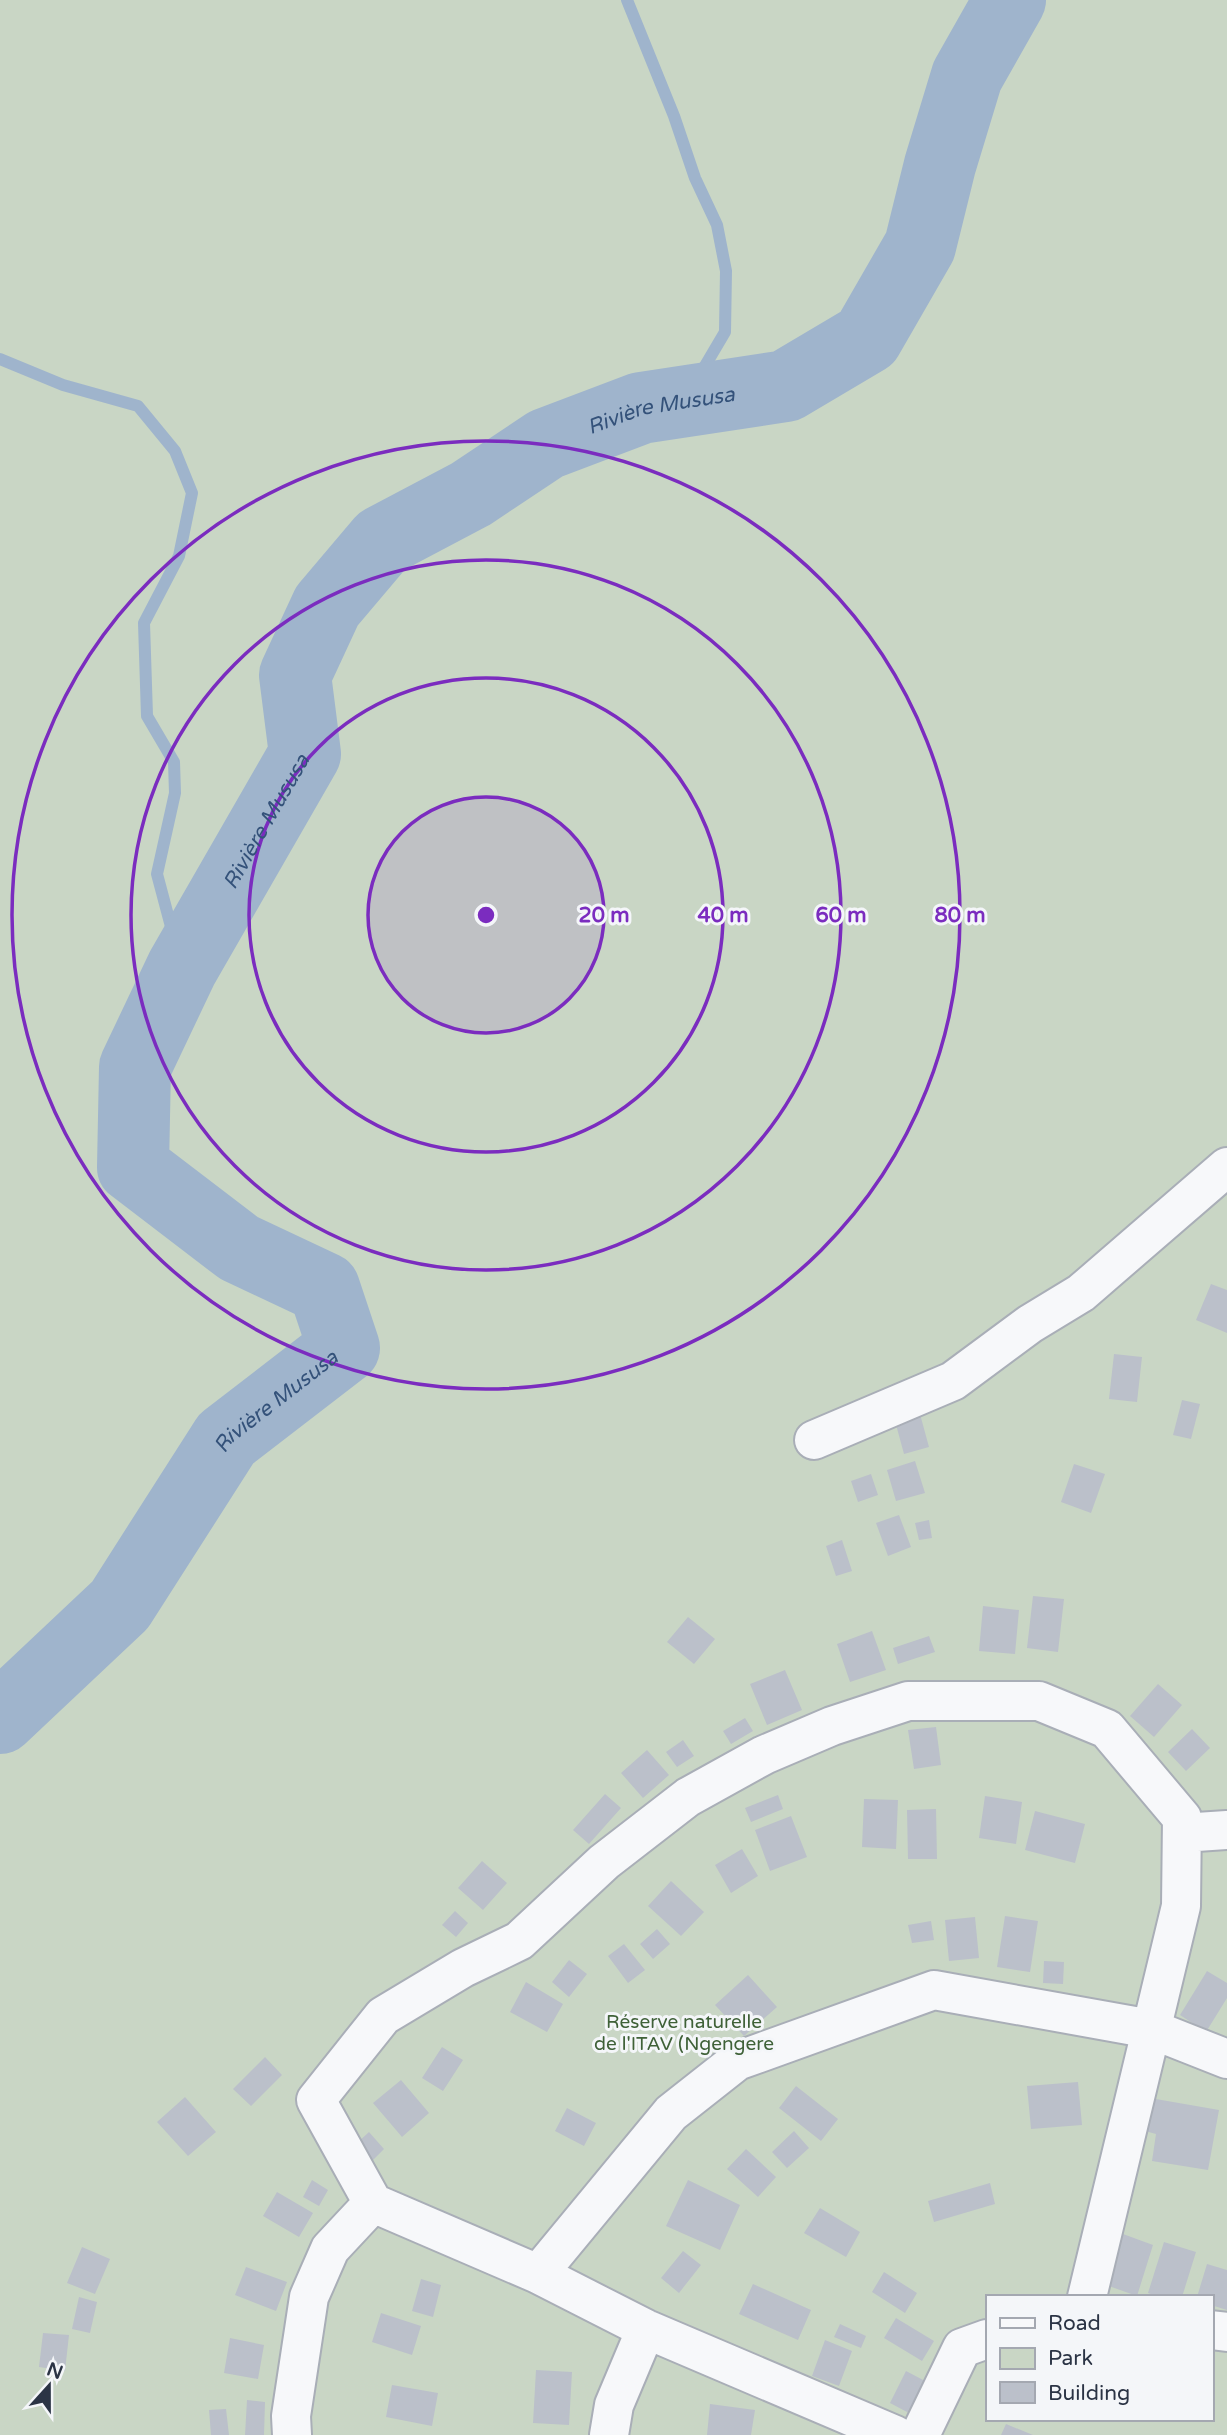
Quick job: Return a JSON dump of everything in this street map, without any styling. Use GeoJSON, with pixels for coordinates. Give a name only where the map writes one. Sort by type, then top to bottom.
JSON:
{"type":"FeatureCollection","features":[{"type":"Feature","properties":{"kind":"street"},"geometry":{"type":"LineString","coordinates":[[814,1440],[953,1381],[1030,1324],[1081,1293],[1227,1167]]}},
{"type":"Feature","properties":{"kind":"street"},"geometry":{"type":"LineString","coordinates":[[895,2435],[646,2329],[538,2274],[373,2203],[316,2100],[383,2017],[463,1968],[519,1941],[604,1861],[688,1797],[764,1755],[832,1726],[908,1701],[1039,1701],[1107,1729],[1182,1818],[1181,1906],[1087,2295]]}},
{"type":"Feature","properties":{"kind":"street"},"geometry":{"type":"LineString","coordinates":[[1182,1833],[1227,1830]]}},
{"type":"Feature","properties":{"kind":"street"},"geometry":{"type":"LineString","coordinates":[[538,2274],[671,2113],[737,2061],[934,1990],[1151,2029],[1227,2059]]}},
{"type":"Feature","properties":{"kind":"street"},"geometry":{"type":"LineString","coordinates":[[292,2435],[291,2416],[309,2297],[330,2249],[373,2203]]}},
{"type":"Feature","properties":{"kind":"street"},"geometry":{"type":"LineString","coordinates":[[609,2435],[614,2405],[646,2329]]}},
{"type":"Feature","properties":{"kind":"street"},"geometry":{"type":"LineString","coordinates":[[920,2435],[962,2348],[986,2339]]}},
{"type":"Feature","properties":{"kind":"green space","name":"Réserve naturelle de l'ITAV (Ngengere"},"geometry":{"type":"Polygon","coordinates":[[[0,0],[1227,0],[1227,2435],[0,2435],[0,0]]]}},
{"type":"Feature","properties":{"kind":"building"},"geometry":{"type":"Polygon","coordinates":[[[1211,1284],[1227,1290],[1227,1333],[1196,1320],[1211,1284]]]}},
{"type":"Feature","properties":{"kind":"building"},"geometry":{"type":"Polygon","coordinates":[[[1114,1354],[1142,1357],[1137,1402],[1109,1399],[1114,1354]]]}},
{"type":"Feature","properties":{"kind":"building"},"geometry":{"type":"Polygon","coordinates":[[[1182,1400],[1200,1404],[1191,1439],[1173,1435],[1182,1400]]]}},
{"type":"Feature","properties":{"kind":"building"},"geometry":{"type":"Polygon","coordinates":[[[920,1414],[929,1447],[904,1454],[895,1421],[920,1414]]]}},
{"type":"Feature","properties":{"kind":"building"},"geometry":{"type":"Polygon","coordinates":[[[915,1461],[925,1493],[896,1501],[887,1470],[915,1461]]]}},
{"type":"Feature","properties":{"kind":"building"},"geometry":{"type":"Polygon","coordinates":[[[1074,1464],[1105,1474],[1091,1513],[1061,1502],[1074,1464]]]}},
{"type":"Feature","properties":{"kind":"building"},"geometry":{"type":"Polygon","coordinates":[[[871,1474],[878,1495],[858,1502],[851,1481],[871,1474]]]}},
{"type":"Feature","properties":{"kind":"building"},"geometry":{"type":"Polygon","coordinates":[[[899,1515],[911,1547],[888,1556],[876,1523],[899,1515]]]}},
{"type":"Feature","properties":{"kind":"building"},"geometry":{"type":"Polygon","coordinates":[[[929,1520],[932,1538],[919,1540],[915,1523],[929,1520]]]}},
{"type":"Feature","properties":{"kind":"building"},"geometry":{"type":"Polygon","coordinates":[[[842,1540],[852,1571],[836,1576],[826,1546],[842,1540]]]}},
{"type":"Feature","properties":{"kind":"building"},"geometry":{"type":"Polygon","coordinates":[[[1033,1596],[1064,1599],[1058,1652],[1027,1648],[1033,1596]]]}},
{"type":"Feature","properties":{"kind":"building"},"geometry":{"type":"Polygon","coordinates":[[[983,1606],[1019,1610],[1015,1654],[979,1651],[983,1606]]]}},
{"type":"Feature","properties":{"kind":"building"},"geometry":{"type":"Polygon","coordinates":[[[688,1617],[715,1639],[694,1664],[667,1642],[688,1617]]]}},
{"type":"Feature","properties":{"kind":"building"},"geometry":{"type":"Polygon","coordinates":[[[872,1631],[886,1670],[850,1682],[837,1644],[872,1631]]]}},
{"type":"Feature","properties":{"kind":"building"},"geometry":{"type":"Polygon","coordinates":[[[929,1636],[935,1652],[898,1664],[893,1648],[929,1636]]]}},
{"type":"Feature","properties":{"kind":"building"},"geometry":{"type":"Polygon","coordinates":[[[785,1670],[802,1710],[767,1725],[750,1684],[785,1670]]]}},
{"type":"Feature","properties":{"kind":"building"},"geometry":{"type":"Polygon","coordinates":[[[1158,1684],[1182,1705],[1154,1737],[1130,1716],[1158,1684]]]}},
{"type":"Feature","properties":{"kind":"building"},"geometry":{"type":"Polygon","coordinates":[[[745,1718],[753,1731],[731,1744],[723,1731],[745,1718]]]}},
{"type":"Feature","properties":{"kind":"building"},"geometry":{"type":"Polygon","coordinates":[[[936,1727],[941,1765],[914,1769],[908,1730],[936,1727]]]}},
{"type":"Feature","properties":{"kind":"building"},"geometry":{"type":"Polygon","coordinates":[[[1192,1729],[1210,1748],[1186,1771],[1168,1752],[1192,1729]]]}},
{"type":"Feature","properties":{"kind":"building"},"geometry":{"type":"Polygon","coordinates":[[[683,1740],[694,1756],[677,1767],[666,1752],[683,1740]]]}},
{"type":"Feature","properties":{"kind":"building"},"geometry":{"type":"Polygon","coordinates":[[[647,1750],[669,1775],[643,1798],[621,1773],[647,1750]]]}},
{"type":"Feature","properties":{"kind":"building"},"geometry":{"type":"Polygon","coordinates":[[[605,1794],[621,1808],[589,1844],[573,1830],[605,1794]]]}},
{"type":"Feature","properties":{"kind":"building"},"geometry":{"type":"Polygon","coordinates":[[[778,1795],[783,1809],[751,1822],[745,1808],[778,1795]]]}},
{"type":"Feature","properties":{"kind":"building"},"geometry":{"type":"Polygon","coordinates":[[[985,1796],[1022,1802],[1016,1844],[979,1838],[985,1796]]]}},
{"type":"Feature","properties":{"kind":"building"},"geometry":{"type":"Polygon","coordinates":[[[864,1799],[898,1800],[896,1849],[862,1847],[864,1799]]]}},
{"type":"Feature","properties":{"kind":"building"},"geometry":{"type":"Polygon","coordinates":[[[936,1809],[937,1859],[908,1859],[907,1810],[936,1809]]]}},
{"type":"Feature","properties":{"kind":"building"},"geometry":{"type":"Polygon","coordinates":[[[1035,1811],[1085,1824],[1075,1863],[1025,1850],[1035,1811]]]}},
{"type":"Feature","properties":{"kind":"building"},"geometry":{"type":"Polygon","coordinates":[[[791,1816],[807,1857],[770,1871],[755,1830],[791,1816]]]}},
{"type":"Feature","properties":{"kind":"building"},"geometry":{"type":"Polygon","coordinates":[[[742,1849],[758,1876],[731,1893],[715,1865],[742,1849]]]}},
{"type":"Feature","properties":{"kind":"building"},"geometry":{"type":"Polygon","coordinates":[[[482,1861],[507,1883],[483,1910],[458,1888],[482,1861]]]}},
{"type":"Feature","properties":{"kind":"building"},"geometry":{"type":"Polygon","coordinates":[[[671,1881],[704,1912],[681,1936],[648,1906],[671,1881]]]}},
{"type":"Feature","properties":{"kind":"building"},"geometry":{"type":"Polygon","coordinates":[[[455,1911],[468,1923],[456,1937],[442,1925],[455,1911]]]}},
{"type":"Feature","properties":{"kind":"building"},"geometry":{"type":"Polygon","coordinates":[[[1005,1916],[1038,1921],[1030,1972],[997,1967],[1005,1916]]]}},
{"type":"Feature","properties":{"kind":"building"},"geometry":{"type":"Polygon","coordinates":[[[975,1917],[979,1958],[949,1961],[945,1920],[975,1917]]]}},
{"type":"Feature","properties":{"kind":"building"},"geometry":{"type":"Polygon","coordinates":[[[931,1921],[934,1940],[912,1943],[908,1925],[931,1921]]]}},
{"type":"Feature","properties":{"kind":"building"},"geometry":{"type":"Polygon","coordinates":[[[657,1929],[670,1944],[653,1959],[640,1944],[657,1929]]]}},
{"type":"Feature","properties":{"kind":"building"},"geometry":{"type":"Polygon","coordinates":[[[624,1944],[645,1970],[628,1983],[608,1956],[624,1944]]]}},
{"type":"Feature","properties":{"kind":"building"},"geometry":{"type":"Polygon","coordinates":[[[569,1960],[587,1974],[569,1997],[552,1982],[569,1960]]]}},
{"type":"Feature","properties":{"kind":"building"},"geometry":{"type":"Polygon","coordinates":[[[1044,1961],[1064,1962],[1063,1984],[1043,1983],[1044,1961]]]}},
{"type":"Feature","properties":{"kind":"building"},"geometry":{"type":"Polygon","coordinates":[[[1207,1971],[1227,1983],[1227,1998],[1206,2032],[1180,2015],[1207,1971]]]}},
{"type":"Feature","properties":{"kind":"building"},"geometry":{"type":"Polygon","coordinates":[[[748,1975],[777,2007],[744,2036],[715,2005],[748,1975]]]}},
{"type":"Feature","properties":{"kind":"building"},"geometry":{"type":"Polygon","coordinates":[[[526,1982],[563,2004],[547,2032],[510,2012],[526,1982]]]}},
{"type":"Feature","properties":{"kind":"building"},"geometry":{"type":"Polygon","coordinates":[[[442,2047],[463,2060],[443,2091],[422,2078],[442,2047]]]}},
{"type":"Feature","properties":{"kind":"building"},"geometry":{"type":"Polygon","coordinates":[[[265,2057],[282,2075],[251,2106],[233,2089],[265,2057]]]}},
{"type":"Feature","properties":{"kind":"building"},"geometry":{"type":"Polygon","coordinates":[[[401,2080],[429,2113],[402,2137],[373,2103],[401,2080]]]}},
{"type":"Feature","properties":{"kind":"building"},"geometry":{"type":"Polygon","coordinates":[[[1078,2082],[1082,2125],[1031,2129],[1027,2086],[1078,2082]]]}},
{"type":"Feature","properties":{"kind":"building"},"geometry":{"type":"Polygon","coordinates":[[[796,2086],[838,2119],[821,2141],[779,2108],[796,2086]]]}},
{"type":"Feature","properties":{"kind":"building"},"geometry":{"type":"Polygon","coordinates":[[[185,2097],[216,2132],[188,2156],[157,2122],[185,2097]]]}},
{"type":"Feature","properties":{"kind":"building"},"geometry":{"type":"Polygon","coordinates":[[[1150,2098],[1219,2110],[1208,2170],[1152,2161],[1156,2134],[1145,2131],[1150,2098]]]}},
{"type":"Feature","properties":{"kind":"building"},"geometry":{"type":"Polygon","coordinates":[[[567,2108],[596,2123],[584,2146],[555,2131],[567,2108]]]}},
{"type":"Feature","properties":{"kind":"building"},"geometry":{"type":"Polygon","coordinates":[[[794,2131],[809,2148],[787,2168],[772,2152],[794,2131]]]}},
{"type":"Feature","properties":{"kind":"building"},"geometry":{"type":"Polygon","coordinates":[[[369,2132],[384,2149],[373,2160],[357,2143],[369,2132]]]}},
{"type":"Feature","properties":{"kind":"building"},"geometry":{"type":"Polygon","coordinates":[[[746,2149],[776,2177],[758,2197],[727,2169],[746,2149]]]}},
{"type":"Feature","properties":{"kind":"building"},"geometry":{"type":"Polygon","coordinates":[[[312,2180],[328,2190],[319,2206],[303,2197],[312,2180]]]}},
{"type":"Feature","properties":{"kind":"building"},"geometry":{"type":"Polygon","coordinates":[[[688,2180],[740,2205],[720,2250],[666,2226],[688,2180]]]}},
{"type":"Feature","properties":{"kind":"building"},"geometry":{"type":"Polygon","coordinates":[[[990,2183],[995,2204],[934,2222],[928,2201],[990,2183]]]}},
{"type":"Feature","properties":{"kind":"building"},"geometry":{"type":"Polygon","coordinates":[[[277,2192],[313,2213],[299,2237],[263,2216],[277,2192]]]}},
{"type":"Feature","properties":{"kind":"building"},"geometry":{"type":"Polygon","coordinates":[[[820,2208],[860,2232],[846,2257],[804,2233],[820,2208]]]}},
{"type":"Feature","properties":{"kind":"building"},"geometry":{"type":"Polygon","coordinates":[[[1123,2234],[1153,2245],[1137,2295],[1106,2285],[1123,2234]]]}},
{"type":"Feature","properties":{"kind":"building"},"geometry":{"type":"Polygon","coordinates":[[[1164,2242],[1196,2252],[1183,2295],[1148,2293],[1164,2242]]]}},
{"type":"Feature","properties":{"kind":"building"},"geometry":{"type":"Polygon","coordinates":[[[82,2247],[110,2259],[95,2294],[67,2283],[82,2247]]]}},
{"type":"Feature","properties":{"kind":"building"},"geometry":{"type":"Polygon","coordinates":[[[683,2251],[701,2265],[679,2293],[661,2278],[683,2251]]]}},
{"type":"Feature","properties":{"kind":"building"},"geometry":{"type":"Polygon","coordinates":[[[1207,2264],[1227,2270],[1227,2310],[1213,2306],[1213,2295],[1198,2295],[1207,2264]]]}},
{"type":"Feature","properties":{"kind":"building"},"geometry":{"type":"Polygon","coordinates":[[[246,2267],[287,2282],[276,2311],[235,2295],[246,2267]]]}},
{"type":"Feature","properties":{"kind":"building"},"geometry":{"type":"Polygon","coordinates":[[[884,2272],[917,2293],[905,2313],[872,2292],[884,2272]]]}},
{"type":"Feature","properties":{"kind":"building"},"geometry":{"type":"Polygon","coordinates":[[[421,2279],[441,2285],[433,2317],[412,2311],[421,2279]]]}},
{"type":"Feature","properties":{"kind":"building"},"geometry":{"type":"Polygon","coordinates":[[[753,2284],[811,2310],[798,2340],[739,2314],[753,2284]]]}},
{"type":"Feature","properties":{"kind":"building"},"geometry":{"type":"Polygon","coordinates":[[[79,2297],[97,2302],[90,2333],[72,2329],[79,2297]]]}},
{"type":"Feature","properties":{"kind":"building"},"geometry":{"type":"Polygon","coordinates":[[[381,2313],[421,2326],[412,2355],[372,2342],[381,2313]]]}},
{"type":"Feature","properties":{"kind":"building"},"geometry":{"type":"Polygon","coordinates":[[[896,2318],[934,2341],[922,2361],[884,2338],[896,2318]]]}},
{"type":"Feature","properties":{"kind":"building"},"geometry":{"type":"Polygon","coordinates":[[[840,2324],[866,2336],[861,2348],[834,2337],[840,2324]]]}},
{"type":"Feature","properties":{"kind":"building"},"geometry":{"type":"Polygon","coordinates":[[[43,2333],[69,2335],[65,2371],[39,2367],[43,2333]]]}},
{"type":"Feature","properties":{"kind":"building"},"geometry":{"type":"Polygon","coordinates":[[[230,2338],[264,2345],[258,2379],[224,2373],[230,2338]]]}},
{"type":"Feature","properties":{"kind":"building"},"geometry":{"type":"Polygon","coordinates":[[[825,2340],[852,2351],[839,2386],[812,2376],[825,2340]]]}},
{"type":"Feature","properties":{"kind":"building"},"geometry":{"type":"Polygon","coordinates":[[[536,2370],[572,2372],[569,2425],[533,2423],[536,2370]]]}},
{"type":"Feature","properties":{"kind":"building"},"geometry":{"type":"Polygon","coordinates":[[[906,2371],[925,2381],[909,2413],[890,2403],[906,2371]]]}},
{"type":"Feature","properties":{"kind":"building"},"geometry":{"type":"Polygon","coordinates":[[[392,2385],[438,2393],[432,2426],[386,2417],[392,2385]]]}},
{"type":"Feature","properties":{"kind":"building"},"geometry":{"type":"Polygon","coordinates":[[[247,2400],[265,2402],[264,2435],[245,2435],[247,2400]]]}},
{"type":"Feature","properties":{"kind":"building"},"geometry":{"type":"Polygon","coordinates":[[[710,2404],[755,2410],[751,2435],[707,2435],[710,2404]]]}},
{"type":"Feature","properties":{"kind":"building"},"geometry":{"type":"Polygon","coordinates":[[[226,2409],[229,2435],[211,2435],[209,2410],[226,2409]]]}},
{"type":"Feature","properties":{"kind":"building"},"geometry":{"type":"Polygon","coordinates":[[[1006,2424],[1033,2435],[1001,2435],[1006,2424]]]}},
{"type":"Feature","properties":{"kind":"waterway"},"geometry":{"type":"LineString","coordinates":[[627,0],[674,116],[695,178],[717,225],[726,271],[725,332],[702,371],[641,408]]}},
{"type":"Feature","properties":{"kind":"waterway","name":"Rivière Mususa"},"geometry":{"type":"LineString","coordinates":[[0,1718],[120,1605],[226,1439],[344,1348],[324,1288],[239,1248],[133,1167],[135,1067],[182,968],[305,754],[295,675],[327,606],[382,541],[471,494],[546,444],[641,408],[786,386],[867,338],[920,246],[940,165],[967,76],[1010,0]]}},
{"type":"Feature","properties":{"kind":"waterway"},"geometry":{"type":"LineString","coordinates":[[0,359],[63,385],[138,406],[175,451],[192,493],[179,556],[144,623],[147,716],[174,762],[175,793],[157,874],[182,968]]}}]}
